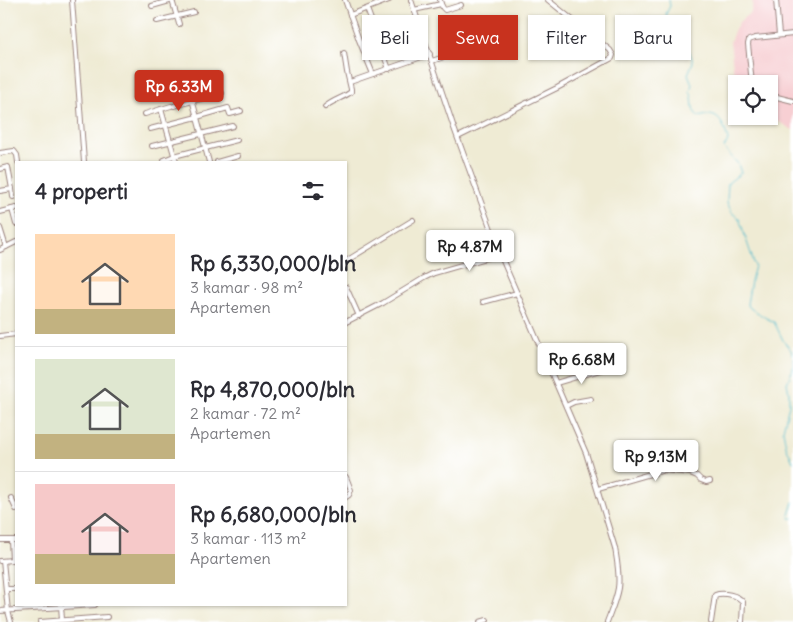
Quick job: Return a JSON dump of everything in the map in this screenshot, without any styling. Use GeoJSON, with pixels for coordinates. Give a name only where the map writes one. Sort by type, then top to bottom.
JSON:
{"type":"FeatureCollection","features":[{"type":"Feature","properties":{"kind":"street"},"geometry":{"type":"LineString","coordinates":[[72,0],[84,161]]}},
{"type":"Feature","properties":{"kind":"street"},"geometry":{"type":"LineString","coordinates":[[152,6],[173,0],[179,24]]}},
{"type":"Feature","properties":{"kind":"street"},"geometry":{"type":"LineString","coordinates":[[345,0],[358,40],[373,74]]}},
{"type":"Feature","properties":{"kind":"street"},"geometry":{"type":"LineString","coordinates":[[350,15],[389,0]]}},
{"type":"Feature","properties":{"kind":"street"},"geometry":{"type":"LineString","coordinates":[[411,0],[500,254],[586,453],[598,490],[615,548],[618,579],[616,595],[607,622]]}},
{"type":"Feature","properties":{"kind":"street"},"geometry":{"type":"LineString","coordinates":[[458,137],[557,88],[612,58],[613,55],[610,50],[548,0]]}},
{"type":"Feature","properties":{"kind":"street"},"geometry":{"type":"LineString","coordinates":[[555,6],[559,0]]}},
{"type":"Feature","properties":{"kind":"street"},"geometry":{"type":"LineString","coordinates":[[776,0],[779,35]]}},
{"type":"Feature","properties":{"kind":"street"},"geometry":{"type":"LineString","coordinates":[[414,10],[440,2],[444,10],[461,5]]}},
{"type":"Feature","properties":{"kind":"street"},"geometry":{"type":"LineString","coordinates":[[367,9],[389,69]]}},
{"type":"Feature","properties":{"kind":"street"},"geometry":{"type":"LineString","coordinates":[[157,21],[194,12]]}},
{"type":"Feature","properties":{"kind":"street"},"geometry":{"type":"LineString","coordinates":[[751,75],[748,42],[753,38],[793,34]]}},
{"type":"Feature","properties":{"kind":"street"},"geometry":{"type":"LineString","coordinates":[[325,107],[350,93],[350,82],[344,53]]}},
{"type":"Feature","properties":{"kind":"street"},"geometry":{"type":"LineString","coordinates":[[350,82],[430,54]]}},
{"type":"Feature","properties":{"kind":"street"},"geometry":{"type":"LineString","coordinates":[[432,61],[438,59]]}},
{"type":"Feature","properties":{"kind":"street"},"geometry":{"type":"LineString","coordinates":[[186,77],[209,161]]}},
{"type":"Feature","properties":{"kind":"street"},"geometry":{"type":"LineString","coordinates":[[172,90],[208,80]]}},
{"type":"Feature","properties":{"kind":"street"},"geometry":{"type":"LineString","coordinates":[[145,114],[222,93]]}},
{"type":"Feature","properties":{"kind":"street"},"geometry":{"type":"LineString","coordinates":[[778,97],[793,101]]}},
{"type":"Feature","properties":{"kind":"street"},"geometry":{"type":"LineString","coordinates":[[150,129],[228,108],[230,114],[240,112]]}},
{"type":"Feature","properties":{"kind":"street"},"geometry":{"type":"LineString","coordinates":[[161,109],[176,161]]}},
{"type":"Feature","properties":{"kind":"street"},"geometry":{"type":"LineString","coordinates":[[152,146],[233,126]]}},
{"type":"Feature","properties":{"kind":"street"},"geometry":{"type":"LineString","coordinates":[[164,160],[237,140]]}},
{"type":"Feature","properties":{"kind":"street"},"geometry":{"type":"LineString","coordinates":[[0,153],[13,150],[18,161]]}},
{"type":"Feature","properties":{"kind":"street"},"geometry":{"type":"LineString","coordinates":[[220,161],[238,156]]}},
{"type":"Feature","properties":{"kind":"street"},"geometry":{"type":"LineString","coordinates":[[0,169],[14,166]]}},
{"type":"Feature","properties":{"kind":"street"},"geometry":{"type":"LineString","coordinates":[[8,167],[13,197]]}},
{"type":"Feature","properties":{"kind":"street"},"geometry":{"type":"LineString","coordinates":[[0,191],[12,189]]}},
{"type":"Feature","properties":{"kind":"street"},"geometry":{"type":"LineString","coordinates":[[0,212],[14,208]]}},
{"type":"Feature","properties":{"kind":"street"},"geometry":{"type":"LineString","coordinates":[[347,260],[413,220]]}},
{"type":"Feature","properties":{"kind":"street"},"geometry":{"type":"LineString","coordinates":[[0,228],[6,247]]}},
{"type":"Feature","properties":{"kind":"street"},"geometry":{"type":"LineString","coordinates":[[0,250],[15,242]]}},
{"type":"Feature","properties":{"kind":"street"},"geometry":{"type":"LineString","coordinates":[[347,322],[434,273],[500,254]]}},
{"type":"Feature","properties":{"kind":"street"},"geometry":{"type":"LineString","coordinates":[[347,289],[359,316]]}},
{"type":"Feature","properties":{"kind":"street"},"geometry":{"type":"LineString","coordinates":[[483,302],[517,293]]}},
{"type":"Feature","properties":{"kind":"street"},"geometry":{"type":"LineString","coordinates":[[0,336],[15,334]]}},
{"type":"Feature","properties":{"kind":"street"},"geometry":{"type":"LineString","coordinates":[[556,383],[602,369]]}},
{"type":"Feature","properties":{"kind":"street"},"geometry":{"type":"LineString","coordinates":[[566,406],[574,402],[591,399]]}},
{"type":"Feature","properties":{"kind":"street"},"geometry":{"type":"LineString","coordinates":[[598,490],[664,470],[690,473],[701,480],[710,481]]}},
{"type":"Feature","properties":{"kind":"street"},"geometry":{"type":"LineString","coordinates":[[347,480],[351,490],[347,496]]}},
{"type":"Feature","properties":{"kind":"street"},"geometry":{"type":"LineString","coordinates":[[11,498],[15,507]]}},
{"type":"Feature","properties":{"kind":"street"},"geometry":{"type":"LineString","coordinates":[[0,540],[15,540]]}},
{"type":"Feature","properties":{"kind":"street"},"geometry":{"type":"LineString","coordinates":[[11,540],[14,560],[2,561],[11,622]]}},
{"type":"Feature","properties":{"kind":"street"},"geometry":{"type":"LineString","coordinates":[[6,589],[15,588]]}},
{"type":"Feature","properties":{"kind":"street"},"geometry":{"type":"LineString","coordinates":[[711,622],[715,595],[721,593],[742,599],[742,622]]}},
{"type":"Feature","properties":{"kind":"street"},"geometry":{"type":"LineString","coordinates":[[0,611],[61,606],[62,621]]}},
{"type":"Feature","properties":{"kind":"street"},"geometry":{"type":"LineString","coordinates":[[40,622],[107,617]]}},
{"type":"Feature","properties":{"kind":"street"},"geometry":{"type":"LineString","coordinates":[[480,622],[488,620]]}},
{"type":"Feature","properties":{"kind":"shaded area"},"geometry":{"type":"Polygon","coordinates":[[[752,0],[793,0],[793,130],[778,122],[778,75],[734,75],[730,42],[739,22],[751,12],[752,0]]]}},
{"type":"Feature","properties":{"kind":"waterway"},"geometry":{"type":"LineString","coordinates":[[669,0],[670,6],[666,14],[677,46],[689,50],[693,62],[688,74],[692,84],[690,91],[694,112],[700,116],[712,115],[722,123],[728,140],[724,148],[738,164],[741,173],[728,183],[727,202],[732,213],[739,218],[755,266],[747,304],[750,308],[774,322],[784,342],[791,350],[793,369],[787,383],[789,405],[783,430],[786,446],[793,462]]}},
{"type":"Feature","properties":{"kind":"waterway"},"geometry":{"type":"LineString","coordinates":[[793,502],[789,515],[790,518],[793,518]]}}]}
